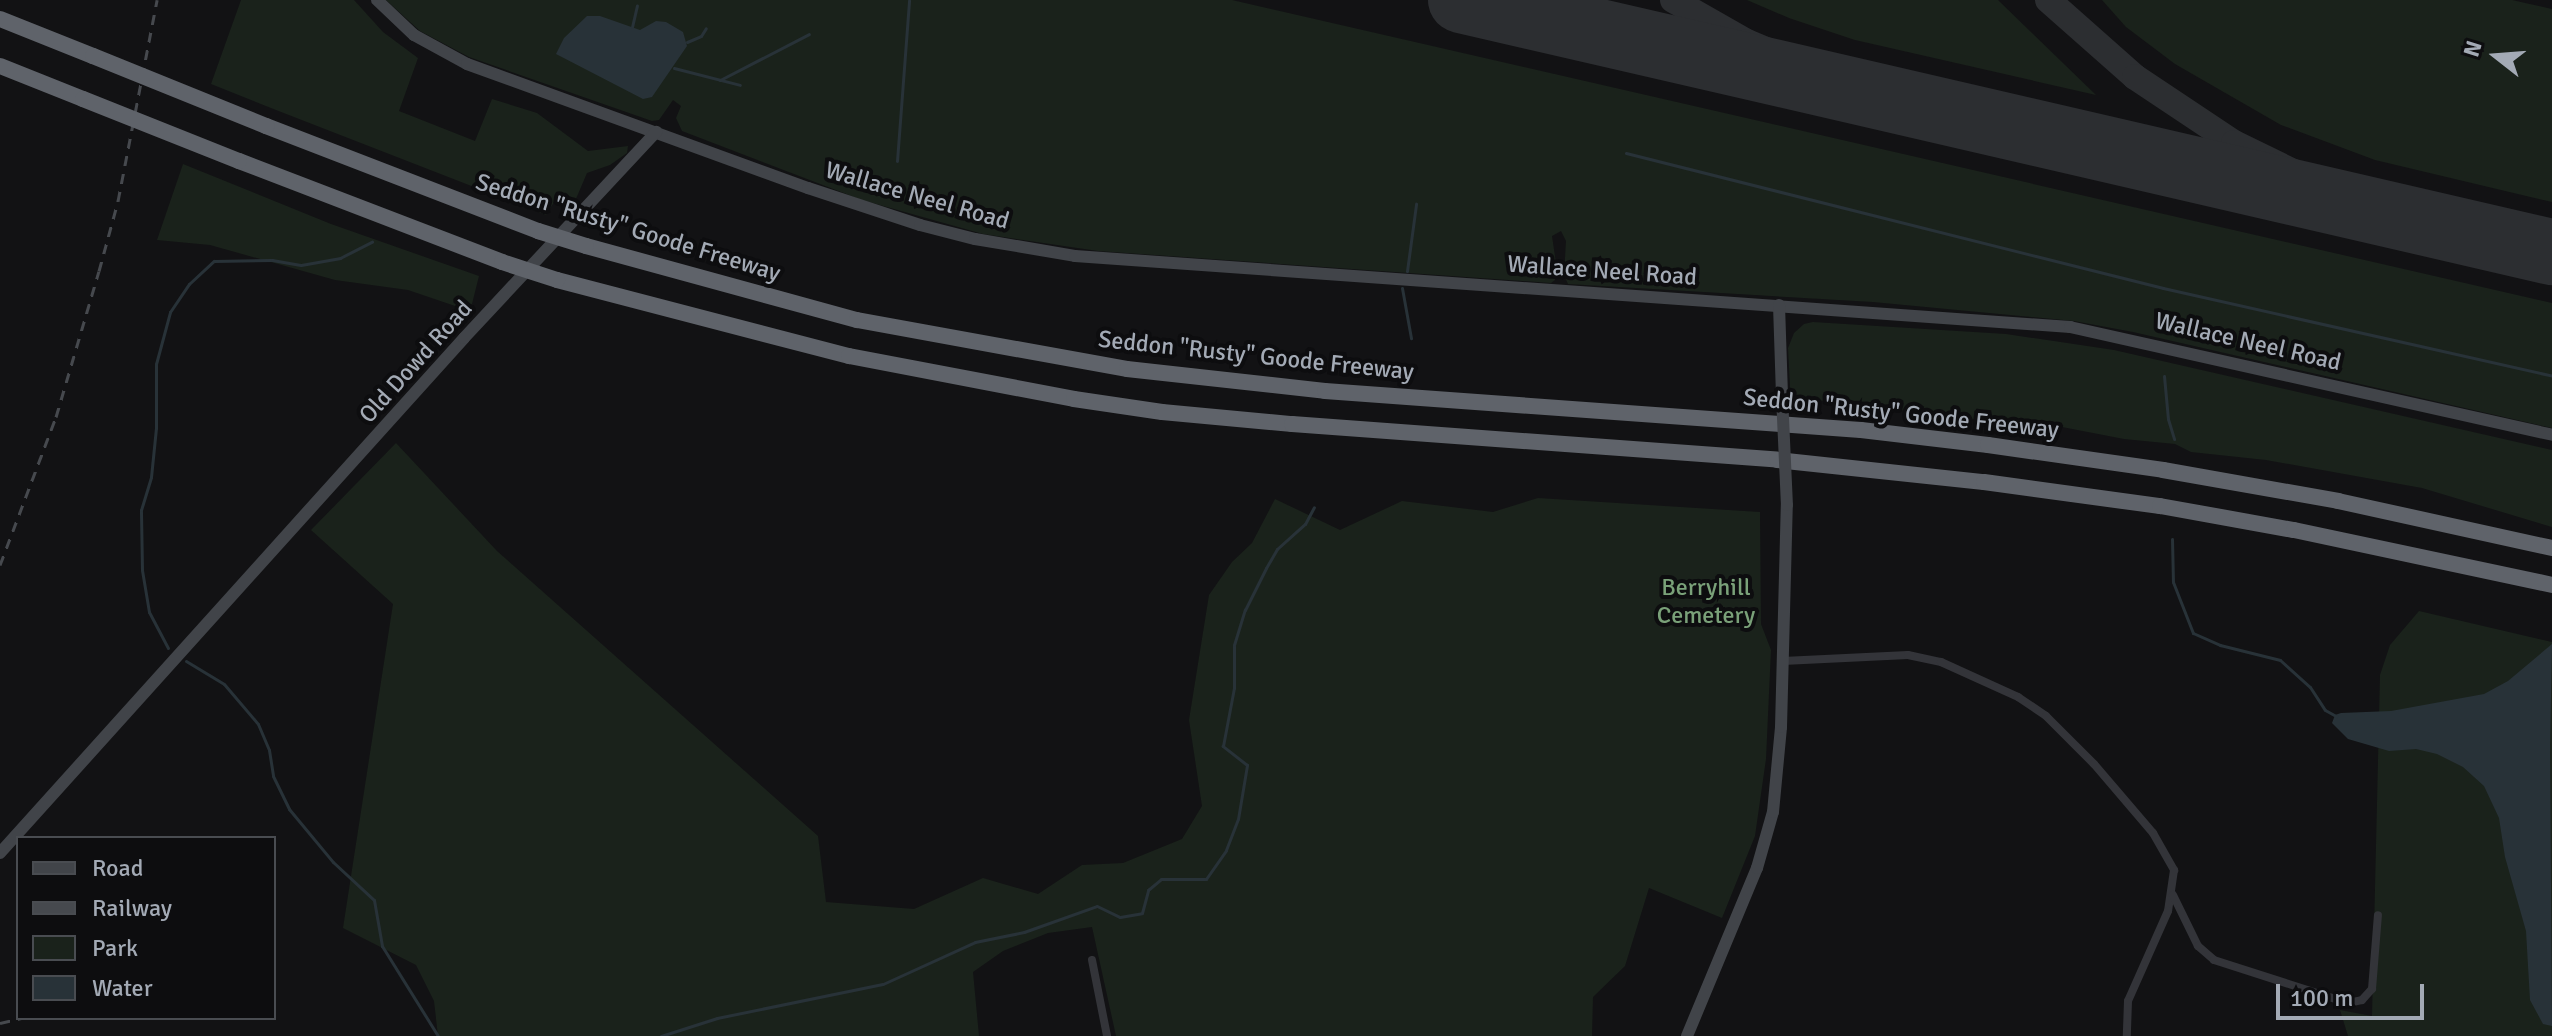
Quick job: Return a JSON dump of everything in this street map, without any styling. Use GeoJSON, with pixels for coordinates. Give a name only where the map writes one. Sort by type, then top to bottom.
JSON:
{"type":"FeatureCollection","features":[{"type":"Feature","properties":{"kind":"highway","name":"Seddon \"Rusty\" Goode Freeway"},"geometry":{"type":"LineString","coordinates":[[0,19],[538,231],[857,320],[1127,369],[1325,391],[1847,429],[1972,443],[2163,470],[2338,501],[2552,548]]}},
{"type":"Feature","properties":{"kind":"highway"},"geometry":{"type":"LineString","coordinates":[[0,66],[502,262],[557,280],[849,356],[1074,399],[1248,420],[1777,460],[1984,482],[2160,506],[2279,527],[2552,585]]}},
{"type":"Feature","properties":{"kind":"street"},"geometry":{"type":"LineString","coordinates":[[377,0],[414,35],[451,57],[656,132]]}},
{"type":"Feature","properties":{"kind":"street","name":"Wallace Neel Road"},"geometry":{"type":"LineString","coordinates":[[656,132],[909,222],[1044,252],[2070,327],[2552,435]]}},
{"type":"Feature","properties":{"kind":"street","name":"Old Dowd Road"},"geometry":{"type":"LineString","coordinates":[[0,853],[464,338],[656,132]]}},
{"type":"Feature","properties":{"kind":"street"},"geometry":{"type":"LineString","coordinates":[[1687,1036],[1768,834],[1777,778],[1787,505],[1779,305]]}},
{"type":"Feature","properties":{"kind":"street"},"geometry":{"type":"LineString","coordinates":[[1783,661],[1884,655],[1927,658],[1966,670],[2018,697],[2062,731],[2153,833],[2172,864],[2173,894],[2162,927],[2134,982],[2128,1001],[2127,1036]]}},
{"type":"Feature","properties":{"kind":"street"},"geometry":{"type":"LineString","coordinates":[[2173,894],[2198,946],[2214,960],[2348,1003],[2362,1000],[2372,989],[2378,915]]}},
{"type":"Feature","properties":{"kind":"street"},"geometry":{"type":"LineString","coordinates":[[1092,960],[1107,1036]]}},
{"type":"Feature","properties":{"kind":"green space"},"geometry":{"type":"Polygon","coordinates":[[[241,0],[354,0],[383,32],[418,58],[399,111],[475,141],[492,99],[537,113],[588,151],[628,146],[627,153],[610,165],[587,173],[567,220],[564,206],[556,199],[546,215],[276,110],[211,84],[241,0]]]}},
{"type":"Feature","properties":{"kind":"green space"},"geometry":{"type":"Polygon","coordinates":[[[386,0],[1232,0],[2552,303],[2552,428],[2074,321],[1873,302],[1568,284],[1564,275],[1566,241],[1561,231],[1552,236],[1556,263],[1555,280],[1551,283],[1098,251],[983,234],[862,200],[682,131],[676,118],[681,106],[673,100],[659,120],[652,121],[469,57],[420,31],[386,0]]]}},
{"type":"Feature","properties":{"kind":"green space"},"geometry":{"type":"Polygon","coordinates":[[[1747,0],[1998,0],[2096,95],[1855,40],[1747,0]]]}},
{"type":"Feature","properties":{"kind":"green space"},"geometry":{"type":"Polygon","coordinates":[[[2102,0],[2512,0],[2552,9],[2552,202],[2375,160],[2281,125],[2175,64],[2126,27],[2102,0]]]}},
{"type":"Feature","properties":{"kind":"green space"},"geometry":{"type":"Polygon","coordinates":[[[183,164],[331,224],[479,276],[472,304],[461,308],[408,290],[335,280],[210,245],[157,240],[183,164]]]}},
{"type":"Feature","properties":{"kind":"green space"},"geometry":{"type":"Polygon","coordinates":[[[1813,322],[2006,334],[2114,350],[2552,450],[2552,527],[2422,488],[2266,460],[2191,452],[2175,444],[2124,439],[2062,427],[2053,421],[2015,424],[1817,400],[1791,405],[1788,348],[1794,333],[1804,324],[1813,322]]]}},
{"type":"Feature","properties":{"kind":"green space","name":"Berryhill Cemetery"},"geometry":{"type":"Polygon","coordinates":[[[396,443],[497,551],[818,836],[826,902],[914,909],[983,878],[1038,894],[1082,865],[1123,863],[1182,839],[1202,806],[1189,720],[1209,595],[1232,562],[1252,543],[1275,499],[1340,530],[1402,501],[1493,512],[1538,498],[1760,512],[1761,624],[1771,650],[1766,759],[1755,836],[1722,918],[1649,888],[1625,966],[1593,997],[1592,1036],[1116,1036],[1092,927],[1048,933],[1003,951],[973,972],[979,1036],[438,1036],[434,1001],[416,965],[343,928],[393,604],[311,530],[396,443]]]}},
{"type":"Feature","properties":{"kind":"green space"},"geometry":{"type":"Polygon","coordinates":[[[2419,611],[2552,642],[2552,1036],[2348,1036],[2340,1010],[2372,1016],[2380,675],[2390,645],[2419,611]]]}},
{"type":"Feature","properties":{"kind":"water"},"geometry":{"type":"Polygon","coordinates":[[[587,16],[600,16],[640,30],[656,21],[666,22],[683,32],[687,46],[652,97],[643,99],[556,54],[564,38],[587,16]]]}},
{"type":"Feature","properties":{"kind":"water"},"geometry":{"type":"Polygon","coordinates":[[[2552,644],[2552,1026],[2543,1024],[2530,1000],[2526,931],[2505,857],[2499,818],[2484,786],[2463,767],[2437,754],[2416,749],[2389,751],[2348,739],[2332,723],[2335,715],[2341,713],[2391,711],[2484,694],[2508,681],[2552,644]]]}},
{"type":"Feature","properties":{"kind":"waterway"},"geometry":{"type":"LineString","coordinates":[[897,161],[909,0]]}},
{"type":"Feature","properties":{"kind":"waterway"},"geometry":{"type":"LineString","coordinates":[[632,27],[637,6]]}},
{"type":"Feature","properties":{"kind":"waterway"},"geometry":{"type":"LineString","coordinates":[[687,42],[701,36],[706,28]]}},
{"type":"Feature","properties":{"kind":"waterway"},"geometry":{"type":"LineString","coordinates":[[720,80],[809,34]]}},
{"type":"Feature","properties":{"kind":"waterway"},"geometry":{"type":"LineString","coordinates":[[674,68],[740,85]]}},
{"type":"Feature","properties":{"kind":"waterway"},"geometry":{"type":"LineString","coordinates":[[1626,153],[2163,288],[2552,376]]}},
{"type":"Feature","properties":{"kind":"waterway"},"geometry":{"type":"LineString","coordinates":[[1407,271],[1416,204]]}},
{"type":"Feature","properties":{"kind":"waterway"},"geometry":{"type":"LineString","coordinates":[[168,648],[149,612],[142,570],[141,510],[151,477],[156,428],[156,364],[170,312],[189,284],[214,261],[272,260],[301,265],[340,258],[372,242]]}},
{"type":"Feature","properties":{"kind":"waterway"},"geometry":{"type":"LineString","coordinates":[[1402,288],[1411,338]]}},
{"type":"Feature","properties":{"kind":"waterway"},"geometry":{"type":"LineString","coordinates":[[2164,376],[2168,419],[2174,439]]}},
{"type":"Feature","properties":{"kind":"waterway"},"geometry":{"type":"LineString","coordinates":[[661,1036],[717,1018],[883,984],[975,942],[1024,932],[1097,906],[1120,917],[1142,913],[1148,890],[1161,879],[1206,879],[1226,850],[1238,819],[1247,765],[1223,746],[1234,688],[1234,645],[1245,610],[1277,549],[1305,524],[1314,507]]}},
{"type":"Feature","properties":{"kind":"waterway"},"geometry":{"type":"LineString","coordinates":[[2172,539],[2173,582],[2193,633],[2220,645],[2280,660],[2310,687],[2325,710],[2336,716]]}},
{"type":"Feature","properties":{"kind":"waterway"},"geometry":{"type":"LineString","coordinates":[[186,661],[224,684],[258,724],[269,750],[273,776],[289,809],[333,862],[374,900],[382,946],[438,1036]]}},
{"type":"Feature","properties":{"kind":"taxiway"},"geometry":{"type":"LineString","coordinates":[[1673,0],[1747,42],[1877,96]]}},
{"type":"Feature","properties":{"kind":"taxiway"},"geometry":{"type":"LineString","coordinates":[[2048,0],[2135,77],[2234,143],[2310,180],[2449,228]]}},
{"type":"Feature","properties":{"kind":"runway"},"geometry":{"type":"LineString","coordinates":[[1461,0],[2552,252]]}},
{"type":"Feature","properties":{"kind":"railway"},"geometry":{"type":"LineString","coordinates":[[0,565],[56,417],[99,271],[118,201],[157,0]]}},
{"type":"Feature","properties":{"kind":"railway"},"geometry":{"type":"LineString","coordinates":[[0,1023],[16,1019]]}}]}
